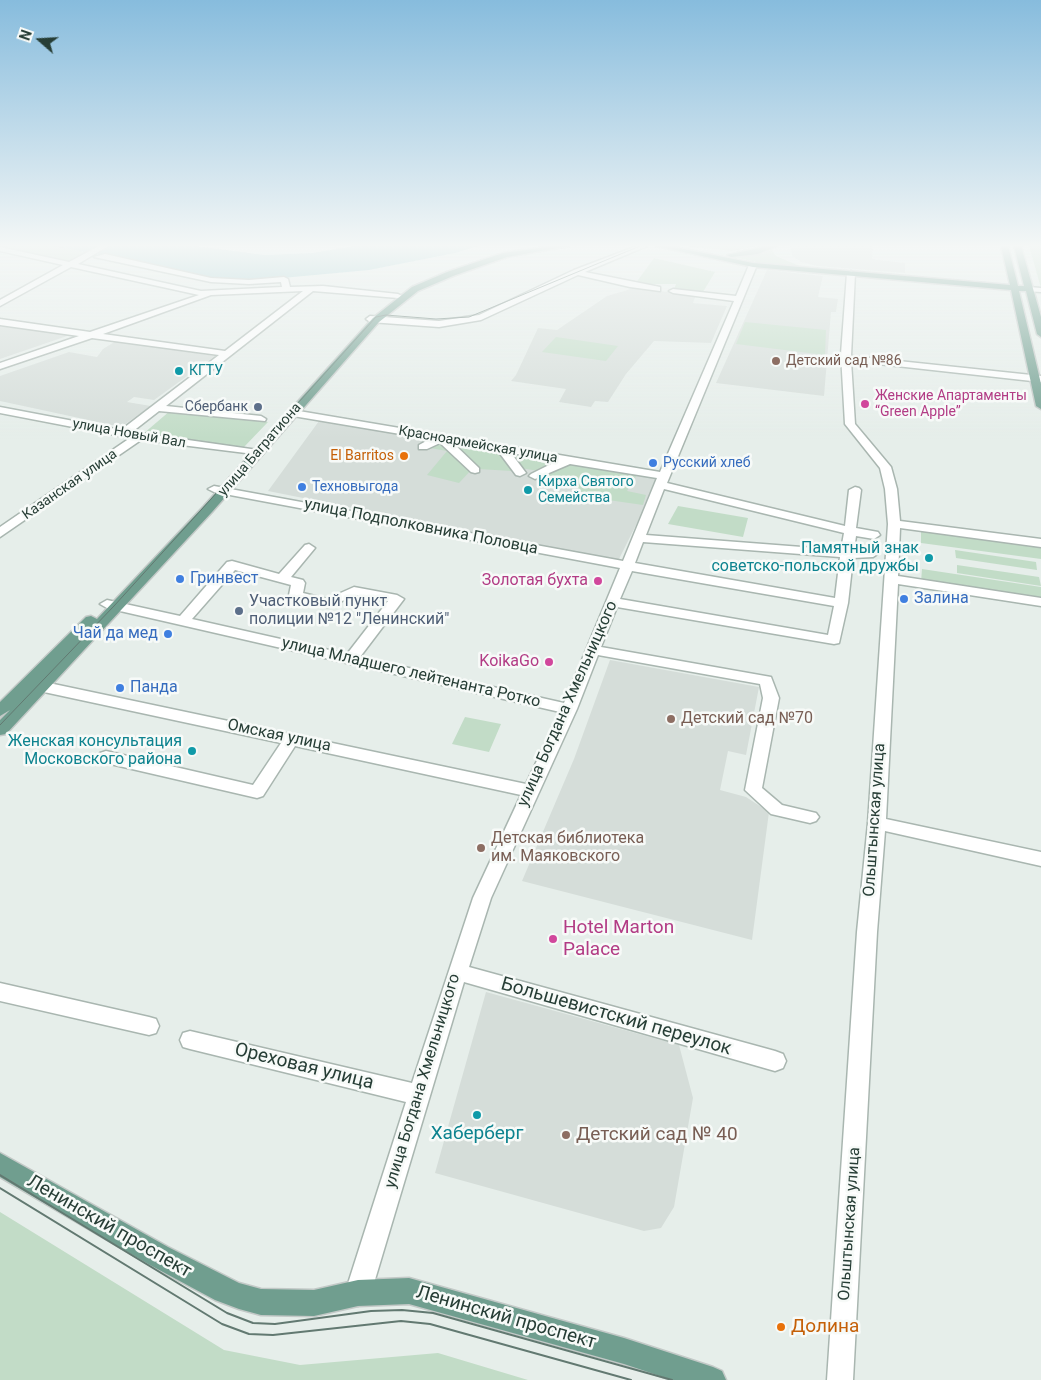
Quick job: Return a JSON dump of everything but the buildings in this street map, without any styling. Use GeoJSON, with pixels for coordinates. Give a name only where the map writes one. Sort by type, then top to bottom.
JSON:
{"type":"FeatureCollection","features":[{"type":"Feature","properties":{"kind":"main road","name":"улица Багратиона"},"geometry":{"type":"LineString","coordinates":[[0,730],[34,685],[112,605],[253,453],[373,319],[383,310]]}},
{"type":"Feature","properties":{"kind":"main road"},"geometry":{"type":"LineString","coordinates":[[1020,310],[1038,378],[1041,406]]}},
{"type":"Feature","properties":{"kind":"main road"},"geometry":{"type":"LineString","coordinates":[[1035,310],[1041,334]]}},
{"type":"Feature","properties":{"kind":"main road","name":"улица Багратиона"},"geometry":{"type":"LineString","coordinates":[[253,453],[293,413],[373,319]]}},
{"type":"Feature","properties":{"kind":"main road","name":"улица Багратиона"},"geometry":{"type":"LineString","coordinates":[[0,710],[34,685]]}},
{"type":"Feature","properties":{"kind":"main road","name":"Ленинский проспект"},"geometry":{"type":"LineString","coordinates":[[0,1164],[224,1291],[261,1302],[281,1304],[314,1303],[358,1293],[409,1291],[624,1351],[713,1380]]}},
{"type":"Feature","properties":{"kind":"street"},"geometry":{"type":"LineString","coordinates":[[0,366],[162,310]]}},
{"type":"Feature","properties":{"kind":"street"},"geometry":{"type":"LineString","coordinates":[[122,434],[283,310]]}},
{"type":"Feature","properties":{"kind":"street"},"geometry":{"type":"LineString","coordinates":[[373,319],[438,324],[481,317],[495,310]]}},
{"type":"Feature","properties":{"kind":"street","name":"улица Богдана Хмельницкого"},"geometry":{"type":"LineString","coordinates":[[358,1293],[418,1095],[482,898],[569,709],[733,310]]}},
{"type":"Feature","properties":{"kind":"street","name":"Ольштынская улица"},"geometry":{"type":"LineString","coordinates":[[840,1380],[867,932],[877,823],[894,524],[891,489],[884,467],[850,424],[846,358],[848,310]]}},
{"type":"Feature","properties":{"kind":"street"},"geometry":{"type":"LineString","coordinates":[[0,322],[94,333],[228,354]]}},
{"type":"Feature","properties":{"kind":"street"},"geometry":{"type":"LineString","coordinates":[[846,358],[1038,378]]}},
{"type":"Feature","properties":{"kind":"street"},"geometry":{"type":"LineString","coordinates":[[158,408],[261,419]]}},
{"type":"Feature","properties":{"kind":"street","name":"улица Новый Вал"},"geometry":{"type":"LineString","coordinates":[[0,410],[139,437],[253,453]]}},
{"type":"Feature","properties":{"kind":"street","name":"Красноармейская улица"},"geometry":{"type":"LineString","coordinates":[[293,413],[631,471],[850,531],[875,533],[873,555],[847,554]]}},
{"type":"Feature","properties":{"kind":"street","name":"Казанская улица"},"geometry":{"type":"LineString","coordinates":[[0,533],[139,437]]}},
{"type":"Feature","properties":{"kind":"street"},"geometry":{"type":"LineString","coordinates":[[423,447],[441,438],[476,470]]}},
{"type":"Feature","properties":{"kind":"street"},"geometry":{"type":"LineString","coordinates":[[502,449],[520,473]]}},
{"type":"Feature","properties":{"kind":"street"},"geometry":{"type":"LineString","coordinates":[[535,476],[569,460]]}},
{"type":"Feature","properties":{"kind":"street","name":"улица Подполковника Половца"},"geometry":{"type":"LineString","coordinates":[[219,490],[627,566],[841,603]]}},
{"type":"Feature","properties":{"kind":"street"},"geometry":{"type":"LineString","coordinates":[[613,602],[834,640],[841,603],[855,490]]}},
{"type":"Feature","properties":{"kind":"street"},"geometry":{"type":"LineString","coordinates":[[894,524],[1041,543]]}},
{"type":"Feature","properties":{"kind":"street"},"geometry":{"type":"LineString","coordinates":[[638,538],[847,554]]}},
{"type":"Feature","properties":{"kind":"street"},"geometry":{"type":"LineString","coordinates":[[282,578],[309,548]]}},
{"type":"Feature","properties":{"kind":"street"},"geometry":{"type":"LineString","coordinates":[[183,621],[232,565],[298,583],[296,595],[328,603],[354,591],[397,599],[351,659]]}},
{"type":"Feature","properties":{"kind":"street"},"geometry":{"type":"LineString","coordinates":[[892,579],[1041,602]]}},
{"type":"Feature","properties":{"kind":"street","name":"улица Младшего лейтенанта Ротко"},"geometry":{"type":"LineString","coordinates":[[112,605],[569,709]]}},
{"type":"Feature","properties":{"kind":"street"},"geometry":{"type":"LineString","coordinates":[[593,650],[766,680],[771,698],[753,790],[777,810],[810,818]]}},
{"type":"Feature","properties":{"kind":"street","name":"Омская улица"},"geometry":{"type":"LineString","coordinates":[[34,685],[530,791]]}},
{"type":"Feature","properties":{"kind":"street"},"geometry":{"type":"LineString","coordinates":[[106,757],[256,792],[292,739]]}},
{"type":"Feature","properties":{"kind":"street"},"geometry":{"type":"LineString","coordinates":[[877,823],[1041,859]]}},
{"type":"Feature","properties":{"kind":"street","name":"Большевистский переулок"},"geometry":{"type":"LineString","coordinates":[[457,972],[776,1062]]}},
{"type":"Feature","properties":{"kind":"street"},"geometry":{"type":"LineString","coordinates":[[0,992],[149,1026]]}},
{"type":"Feature","properties":{"kind":"street","name":"Ореховая улица"},"geometry":{"type":"LineString","coordinates":[[190,1040],[418,1095]]}},
{"type":"Feature","properties":{"kind":"shaded area"},"geometry":{"type":"Polygon","coordinates":[[[586,310],[725,310],[711,343],[654,341],[626,374],[608,402],[595,401],[591,407],[559,402],[566,389],[511,381],[516,375],[538,328],[557,330],[586,310]]]}},
{"type":"Feature","properties":{"kind":"shaded area","name":"Детский сад №86"},"geometry":{"type":"Polygon","coordinates":[[[749,310],[836,310],[831,312],[824,396],[716,383],[749,310]]]}},
{"type":"Feature","properties":{"kind":"shaded area"},"geometry":{"type":"Polygon","coordinates":[[[0,326],[70,335],[0,359],[0,326]]]}},
{"type":"Feature","properties":{"kind":"shaded area"},"geometry":{"type":"Polygon","coordinates":[[[116,341],[215,356],[154,400],[134,397],[127,402],[151,406],[121,427],[0,401],[0,376],[69,352],[97,357],[103,349],[116,341]]]}},
{"type":"Feature","properties":{"kind":"shaded area"},"geometry":{"type":"Polygon","coordinates":[[[319,421],[663,471],[618,561],[268,491],[319,421]]]}},
{"type":"Feature","properties":{"kind":"shaded area"},"geometry":{"type":"Polygon","coordinates":[[[610,660],[759,687],[746,755],[728,751],[720,790],[746,797],[769,812],[752,940],[522,881],[574,759],[610,660]]]}},
{"type":"Feature","properties":{"kind":"shaded area","name":"Детский сад № 40"},"geometry":{"type":"Polygon","coordinates":[[[486,992],[679,1045],[693,1098],[674,1207],[661,1228],[644,1231],[435,1173],[486,992]]]}},
{"type":"Feature","properties":{"kind":"green space"},"geometry":{"type":"Polygon","coordinates":[[[745,322],[826,330],[825,355],[736,344],[745,322]]]}},
{"type":"Feature","properties":{"kind":"green space"},"geometry":{"type":"Polygon","coordinates":[[[556,337],[618,346],[606,361],[542,352],[556,337]]]}},
{"type":"Feature","properties":{"kind":"green space"},"geometry":{"type":"Polygon","coordinates":[[[171,410],[268,422],[244,447],[143,434],[171,410]]]}},
{"type":"Feature","properties":{"kind":"green space"},"geometry":{"type":"Polygon","coordinates":[[[441,441],[472,469],[459,483],[427,475],[447,451],[430,448],[441,441]]]}},
{"type":"Feature","properties":{"kind":"green space"},"geometry":{"type":"Polygon","coordinates":[[[449,441],[497,449],[512,471],[478,469],[449,441]]]}},
{"type":"Feature","properties":{"kind":"green space"},"geometry":{"type":"Polygon","coordinates":[[[507,451],[562,460],[539,471],[520,468],[507,451]]]}},
{"type":"Feature","properties":{"kind":"green space"},"geometry":{"type":"Polygon","coordinates":[[[570,462],[638,473],[627,491],[646,495],[643,505],[587,497],[568,479],[540,475],[570,462]]]}},
{"type":"Feature","properties":{"kind":"green space"},"geometry":{"type":"Polygon","coordinates":[[[678,506],[748,518],[743,537],[668,524],[678,506]]]}},
{"type":"Feature","properties":{"kind":"green space"},"geometry":{"type":"Polygon","coordinates":[[[921,531],[1041,547],[1041,559],[921,543],[921,531]]]}},
{"type":"Feature","properties":{"kind":"green space"},"geometry":{"type":"Polygon","coordinates":[[[955,550],[1036,562],[1037,570],[956,558],[955,550]]]}},
{"type":"Feature","properties":{"kind":"green space"},"geometry":{"type":"Polygon","coordinates":[[[957,565],[1039,577],[1041,586],[957,573],[957,565]]]}},
{"type":"Feature","properties":{"kind":"green space"},"geometry":{"type":"Polygon","coordinates":[[[922,569],[1041,587],[1041,600],[921,582],[922,569]]]}},
{"type":"Feature","properties":{"kind":"green space"},"geometry":{"type":"Polygon","coordinates":[[[465,717],[501,724],[489,752],[452,744],[465,717]]]}},
{"type":"Feature","properties":{"kind":"green space"},"geometry":{"type":"Polygon","coordinates":[[[0,1212],[224,1350],[300,1365],[438,1353],[528,1380],[0,1380],[0,1212]]]}},
{"type":"Feature","properties":{"kind":"tram line"},"geometry":{"type":"LineString","coordinates":[[0,725],[114,606],[376,317],[386,315],[436,319],[469,317],[485,310]]}},
{"type":"Feature","properties":{"kind":"tram line"},"geometry":{"type":"LineString","coordinates":[[0,1175],[227,1313],[253,1323],[275,1324],[371,1311],[402,1310],[433,1313],[672,1380]]}},
{"type":"Feature","properties":{"kind":"tram line"},"geometry":{"type":"LineString","coordinates":[[0,1188],[222,1324],[249,1334],[273,1335],[401,1321],[430,1324],[631,1380]]}},
{"type":"Feature","properties":{"kind":"place","name":"Детский сад №86"},"geometry":{"type":"Point","coordinates":[776,361]}},
{"type":"Feature","properties":{"kind":"place","name":"КГТУ"},"geometry":{"type":"Point","coordinates":[179,371]}},
{"type":"Feature","properties":{"kind":"place","name":"Женские Апартаменты “Green Apple”"},"geometry":{"type":"Point","coordinates":[865,404]}},
{"type":"Feature","properties":{"kind":"place","name":"Сбербанк"},"geometry":{"type":"Point","coordinates":[258,407]}},
{"type":"Feature","properties":{"kind":"place","name":"El Barritos"},"geometry":{"type":"Point","coordinates":[404,456]}},
{"type":"Feature","properties":{"kind":"place","name":"Русский хлеб"},"geometry":{"type":"Point","coordinates":[653,463]}},
{"type":"Feature","properties":{"kind":"place","name":"Техновыгода"},"geometry":{"type":"Point","coordinates":[302,487]}},
{"type":"Feature","properties":{"kind":"place","name":"Кирха Святого Семейства"},"geometry":{"type":"Point","coordinates":[528,490]}},
{"type":"Feature","properties":{"kind":"place","name":"Памятный знак советско-польской дружбы"},"geometry":{"type":"Point","coordinates":[929,558]}},
{"type":"Feature","properties":{"kind":"place","name":"Гринвест"},"geometry":{"type":"Point","coordinates":[180,579]}},
{"type":"Feature","properties":{"kind":"place","name":"Золотая бухта"},"geometry":{"type":"Point","coordinates":[598,581]}},
{"type":"Feature","properties":{"kind":"place","name":"Залина"},"geometry":{"type":"Point","coordinates":[904,599]}},
{"type":"Feature","properties":{"kind":"place","name":"Участковый пункт полиции №12 \"Ленинский\""},"geometry":{"type":"Point","coordinates":[239,611]}},
{"type":"Feature","properties":{"kind":"place","name":"Чай да мед"},"geometry":{"type":"Point","coordinates":[168,634]}},
{"type":"Feature","properties":{"kind":"place","name":"KoikaGo"},"geometry":{"type":"Point","coordinates":[549,662]}},
{"type":"Feature","properties":{"kind":"place","name":"Панда"},"geometry":{"type":"Point","coordinates":[120,688]}},
{"type":"Feature","properties":{"kind":"place","name":"Детский сад №70"},"geometry":{"type":"Point","coordinates":[671,719]}},
{"type":"Feature","properties":{"kind":"place","name":"Женская консультация Московского района"},"geometry":{"type":"Point","coordinates":[192,751]}},
{"type":"Feature","properties":{"kind":"place","name":"Детская библиотека им. Маяковского"},"geometry":{"type":"Point","coordinates":[481,848]}},
{"type":"Feature","properties":{"kind":"place","name":"Hotel Marton Palace"},"geometry":{"type":"Point","coordinates":[553,939]}},
{"type":"Feature","properties":{"kind":"place","name":"Хаберберг"},"geometry":{"type":"Point","coordinates":[477,1115]}},
{"type":"Feature","properties":{"kind":"place","name":"Детский сад № 40"},"geometry":{"type":"Point","coordinates":[566,1135]}},
{"type":"Feature","properties":{"kind":"place","name":"Долина"},"geometry":{"type":"Point","coordinates":[781,1327]}}]}
